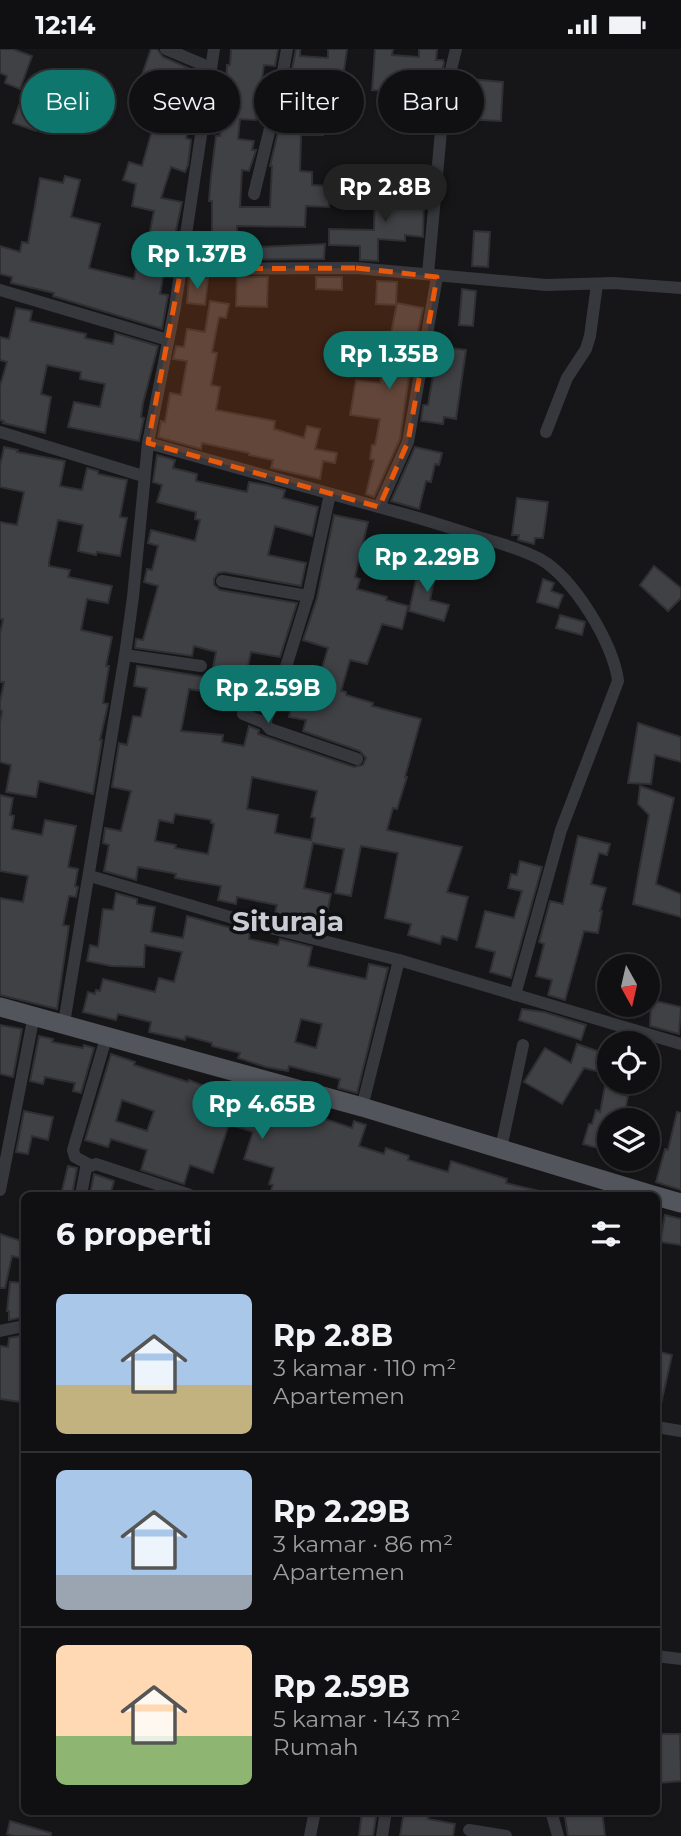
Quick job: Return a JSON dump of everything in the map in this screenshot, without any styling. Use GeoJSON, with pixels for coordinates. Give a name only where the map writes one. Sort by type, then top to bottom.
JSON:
{"type":"FeatureCollection","features":[{"type":"Feature","properties":{"kind":"main road"},"geometry":{"type":"LineString","coordinates":[[0,1007],[362,1107],[501,1148],[610,1189],[629,1192]]}},
{"type":"Feature","properties":{"kind":"main road"},"geometry":{"type":"LineString","coordinates":[[660,1197],[681,1203]]}},
{"type":"Feature","properties":{"kind":"street"},"geometry":{"type":"LineString","coordinates":[[166,49],[211,68]]}},
{"type":"Feature","properties":{"kind":"street"},"geometry":{"type":"LineString","coordinates":[[64,1023],[125,655],[148,443],[181,269],[214,49]]}},
{"type":"Feature","properties":{"kind":"street"},"geometry":{"type":"LineString","coordinates":[[254,194],[287,49]]}},
{"type":"Feature","properties":{"kind":"street"},"geometry":{"type":"LineString","coordinates":[[379,507],[408,442],[433,275],[444,99],[456,49]]}},
{"type":"Feature","properties":{"kind":"street"},"geometry":{"type":"LineString","coordinates":[[181,269],[356,268],[546,285],[597,284],[681,288]]}},
{"type":"Feature","properties":{"kind":"street"},"geometry":{"type":"LineString","coordinates":[[546,432],[567,378],[586,349],[597,284]]}},
{"type":"Feature","properties":{"kind":"street"},"geometry":{"type":"LineString","coordinates":[[0,290],[168,340]]}},
{"type":"Feature","properties":{"kind":"street"},"geometry":{"type":"LineString","coordinates":[[0,432],[143,476]]}},
{"type":"Feature","properties":{"kind":"street"},"geometry":{"type":"LineString","coordinates":[[148,443],[436,523],[539,559],[568,583],[603,638],[617,667],[618,681],[561,830],[515,995]]}},
{"type":"Feature","properties":{"kind":"street"},"geometry":{"type":"LineString","coordinates":[[265,723],[308,596],[330,494]]}},
{"type":"Feature","properties":{"kind":"street"},"geometry":{"type":"LineString","coordinates":[[222,581],[308,596]]}},
{"type":"Feature","properties":{"kind":"street"},"geometry":{"type":"LineString","coordinates":[[125,655],[201,666]]}},
{"type":"Feature","properties":{"kind":"street"},"geometry":{"type":"LineString","coordinates":[[243,714],[265,723],[270,729],[357,759]]}},
{"type":"Feature","properties":{"kind":"street"},"geometry":{"type":"LineString","coordinates":[[90,876],[247,922],[399,960],[681,1044]]}},
{"type":"Feature","properties":{"kind":"street"},"geometry":{"type":"LineString","coordinates":[[362,1107],[399,960]]}},
{"type":"Feature","properties":{"kind":"street"},"geometry":{"type":"LineString","coordinates":[[0,1190],[34,1015]]}},
{"type":"Feature","properties":{"kind":"street"},"geometry":{"type":"LineString","coordinates":[[90,1165],[75,1157],[73,1150],[107,1035]]}},
{"type":"Feature","properties":{"kind":"street"},"geometry":{"type":"LineString","coordinates":[[501,1148],[523,1045]]}},
{"type":"Feature","properties":{"kind":"street"},"geometry":{"type":"LineString","coordinates":[[82,1192],[86,1168],[96,1164],[181,1192]]}},
{"type":"Feature","properties":{"kind":"street"},"geometry":{"type":"LineString","coordinates":[[0,1331],[21,1327]]}},
{"type":"Feature","properties":{"kind":"street"},"geometry":{"type":"LineString","coordinates":[[660,1428],[681,1431]]}},
{"type":"Feature","properties":{"kind":"street"},"geometry":{"type":"LineString","coordinates":[[660,1656],[681,1659]]}},
{"type":"Feature","properties":{"kind":"street"},"geometry":{"type":"LineString","coordinates":[[310,1836],[314,1815]]}},
{"type":"Feature","properties":{"kind":"street"},"geometry":{"type":"LineString","coordinates":[[382,1836],[385,1815]]}},
{"type":"Feature","properties":{"kind":"street"},"geometry":{"type":"LineString","coordinates":[[552,1815],[558,1836]]}},
{"type":"Feature","properties":{"kind":"street"},"geometry":{"type":"LineString","coordinates":[[469,1830],[506,1836]]}},
{"type":"Feature","properties":{"kind":"highlighted area"},"geometry":{"type":"Polygon","coordinates":[[[356,268],[437,277],[408,442],[379,507],[148,443],[181,269],[356,268]]]}},
{"type":"Feature","properties":{"kind":"building"},"geometry":{"type":"Polygon","coordinates":[[[0,49],[13,49],[32,56],[27,70],[21,70],[20,89],[5,83],[7,76],[0,73],[0,49]]]}},
{"type":"Feature","properties":{"kind":"building"},"geometry":{"type":"Polygon","coordinates":[[[151,49],[157,49],[163,57],[193,70],[144,70],[151,49]]]}},
{"type":"Feature","properties":{"kind":"building"},"geometry":{"type":"Polygon","coordinates":[[[231,49],[278,49],[275,66],[264,65],[263,70],[254,70],[254,120],[240,119],[240,70],[227,70],[227,65],[230,65],[231,49]]]}},
{"type":"Feature","properties":{"kind":"building"},"geometry":{"type":"Polygon","coordinates":[[[296,49],[300,49],[300,56],[328,58],[328,49],[347,49],[344,70],[292,70],[296,49]]]}},
{"type":"Feature","properties":{"kind":"building"},"geometry":{"type":"Polygon","coordinates":[[[375,49],[393,49],[392,55],[419,57],[419,49],[437,49],[436,60],[443,60],[442,70],[378,70],[378,90],[372,90],[375,49]]]}},
{"type":"Feature","properties":{"kind":"building"},"geometry":{"type":"Polygon","coordinates":[[[484,80],[503,82],[501,121],[484,120],[484,80]]]}},
{"type":"Feature","properties":{"kind":"building"},"geometry":{"type":"Polygon","coordinates":[[[19,105],[21,106],[21,126],[13,123],[19,105]]]}},
{"type":"Feature","properties":{"kind":"building"},"geometry":{"type":"Polygon","coordinates":[[[151,133],[188,133],[186,138],[191,140],[188,165],[185,172],[171,167],[161,198],[182,202],[173,245],[172,266],[165,265],[160,294],[168,295],[162,329],[53,296],[54,293],[11,283],[12,277],[0,274],[0,246],[20,252],[22,242],[28,243],[40,178],[63,183],[65,176],[80,180],[71,217],[100,224],[89,268],[134,279],[142,240],[148,242],[154,211],[132,206],[136,184],[123,180],[129,162],[142,166],[151,133]]]}},
{"type":"Feature","properties":{"kind":"building"},"geometry":{"type":"Polygon","coordinates":[[[220,133],[239,133],[238,139],[254,141],[252,150],[256,150],[249,171],[242,170],[240,207],[270,207],[270,166],[278,133],[323,133],[301,135],[300,171],[312,172],[312,185],[330,186],[329,207],[306,206],[305,227],[237,226],[237,248],[325,244],[324,259],[194,260],[194,245],[212,245],[212,201],[209,201],[216,136],[220,136],[220,133]]]}},
{"type":"Feature","properties":{"kind":"building"},"geometry":{"type":"Polygon","coordinates":[[[375,193],[417,194],[417,198],[424,198],[423,237],[405,235],[405,241],[378,239],[378,261],[360,260],[360,246],[329,245],[329,229],[374,230],[375,193]]]}},
{"type":"Feature","properties":{"kind":"building"},"geometry":{"type":"Polygon","coordinates":[[[474,231],[490,232],[488,267],[472,266],[474,231]]]}},
{"type":"Feature","properties":{"kind":"building"},"geometry":{"type":"Polygon","coordinates":[[[237,277],[268,277],[267,307],[236,306],[237,277]]]}},
{"type":"Feature","properties":{"kind":"building"},"geometry":{"type":"Polygon","coordinates":[[[316,277],[342,277],[342,290],[316,289],[316,277]]]}},
{"type":"Feature","properties":{"kind":"building"},"geometry":{"type":"Polygon","coordinates":[[[189,278],[208,278],[205,305],[187,303],[189,278]]]}},
{"type":"Feature","properties":{"kind":"building"},"geometry":{"type":"Polygon","coordinates":[[[377,281],[397,282],[396,305],[376,304],[377,281]]]}},
{"type":"Feature","properties":{"kind":"building"},"geometry":{"type":"Polygon","coordinates":[[[462,289],[476,291],[473,326],[459,325],[462,289]]]}},
{"type":"Feature","properties":{"kind":"building"},"geometry":{"type":"Polygon","coordinates":[[[210,301],[229,304],[226,318],[219,317],[212,352],[217,353],[211,385],[220,387],[216,410],[275,421],[274,429],[304,438],[307,426],[320,429],[315,449],[337,453],[335,463],[323,461],[320,479],[271,468],[273,460],[249,453],[202,443],[201,449],[158,437],[161,421],[165,422],[170,393],[181,395],[187,361],[173,359],[176,346],[184,347],[187,329],[205,332],[210,301]]]}},
{"type":"Feature","properties":{"kind":"building"},"geometry":{"type":"Polygon","coordinates":[[[397,303],[423,308],[410,369],[400,439],[374,497],[366,494],[374,460],[370,459],[372,445],[375,445],[380,419],[350,415],[356,380],[380,383],[387,338],[390,339],[397,303]]]}},
{"type":"Feature","properties":{"kind":"building"},"geometry":{"type":"Polygon","coordinates":[[[16,308],[32,311],[30,321],[86,334],[85,338],[113,344],[115,333],[158,346],[143,403],[141,417],[144,418],[139,441],[68,427],[74,402],[100,407],[105,384],[80,379],[81,372],[47,365],[41,394],[51,397],[45,433],[0,420],[0,386],[7,362],[0,360],[0,337],[9,339],[16,308]]]}},
{"type":"Feature","properties":{"kind":"building"},"geometry":{"type":"Polygon","coordinates":[[[438,346],[466,350],[456,419],[444,417],[443,424],[421,421],[423,405],[428,405],[438,346]]]}},
{"type":"Feature","properties":{"kind":"building"},"geometry":{"type":"Polygon","coordinates":[[[4,447],[65,461],[60,486],[82,490],[87,468],[98,471],[98,474],[127,480],[120,517],[127,518],[120,556],[78,551],[83,525],[58,520],[49,562],[49,566],[70,570],[68,577],[112,586],[108,603],[87,599],[81,630],[112,637],[103,703],[108,704],[93,794],[39,781],[36,797],[6,792],[11,765],[0,762],[0,702],[4,682],[0,682],[0,634],[3,619],[0,619],[0,522],[17,525],[24,492],[0,487],[4,447]]]}},
{"type":"Feature","properties":{"kind":"building"},"geometry":{"type":"Polygon","coordinates":[[[415,447],[442,453],[439,465],[435,464],[431,482],[426,481],[419,509],[391,501],[415,447]]]}},
{"type":"Feature","properties":{"kind":"building"},"geometry":{"type":"Polygon","coordinates":[[[157,455],[175,460],[173,468],[197,474],[196,481],[247,492],[249,482],[267,485],[285,490],[283,498],[318,507],[312,536],[275,526],[268,555],[306,563],[301,586],[224,572],[218,573],[214,579],[214,585],[220,590],[297,603],[280,657],[251,652],[246,675],[271,680],[260,711],[246,706],[223,705],[225,695],[189,689],[181,731],[223,735],[222,742],[244,746],[249,726],[259,730],[258,734],[354,767],[363,765],[366,758],[360,751],[303,731],[306,720],[289,717],[304,669],[320,675],[328,648],[303,640],[317,598],[334,515],[368,522],[355,577],[360,579],[357,589],[408,606],[402,629],[382,624],[367,664],[350,660],[341,691],[373,703],[372,706],[421,719],[407,777],[397,809],[393,808],[387,830],[462,847],[447,892],[468,897],[457,940],[442,936],[440,944],[408,935],[411,924],[385,918],[398,853],[361,846],[351,896],[335,893],[344,849],[313,843],[304,888],[331,894],[323,932],[283,922],[284,919],[274,917],[277,905],[237,897],[236,904],[218,900],[221,886],[175,878],[176,874],[138,867],[136,880],[104,871],[109,845],[103,843],[105,828],[121,831],[131,791],[112,787],[119,743],[127,745],[133,716],[141,717],[147,688],[134,686],[137,666],[211,678],[216,652],[194,646],[192,656],[135,648],[136,639],[143,640],[158,586],[144,582],[147,569],[152,570],[158,546],[148,543],[151,530],[195,541],[200,520],[195,519],[196,512],[157,502],[162,485],[153,482],[157,455]],[[252,777],[247,809],[278,815],[275,833],[311,840],[315,818],[311,817],[317,791],[252,777]],[[175,814],[173,823],[159,820],[155,841],[208,854],[214,824],[211,820],[175,814]]]}},
{"type":"Feature","properties":{"kind":"building"},"geometry":{"type":"Polygon","coordinates":[[[517,498],[548,502],[543,538],[535,538],[534,544],[518,540],[519,535],[512,535],[517,498]]]}},
{"type":"Feature","properties":{"kind":"building"},"geometry":{"type":"Polygon","coordinates":[[[462,541],[493,550],[489,567],[459,562],[462,541]]]}},
{"type":"Feature","properties":{"kind":"building"},"geometry":{"type":"Polygon","coordinates":[[[420,562],[437,566],[430,600],[449,605],[444,621],[409,611],[420,562]]]}},
{"type":"Feature","properties":{"kind":"building"},"geometry":{"type":"Polygon","coordinates":[[[654,566],[681,588],[681,598],[668,611],[640,585],[654,566]]]}},
{"type":"Feature","properties":{"kind":"building"},"geometry":{"type":"Polygon","coordinates":[[[543,579],[554,583],[551,591],[563,595],[558,608],[537,602],[543,579]]]}},
{"type":"Feature","properties":{"kind":"building"},"geometry":{"type":"Polygon","coordinates":[[[560,615],[585,622],[582,635],[556,628],[560,615]]]}},
{"type":"Feature","properties":{"kind":"building"},"geometry":{"type":"Polygon","coordinates":[[[638,723],[681,737],[681,762],[655,755],[651,784],[628,783],[638,723]]]}},
{"type":"Feature","properties":{"kind":"building"},"geometry":{"type":"Polygon","coordinates":[[[640,786],[674,798],[656,884],[681,894],[681,917],[633,904],[649,815],[638,804],[640,786]]]}},
{"type":"Feature","properties":{"kind":"building"},"geometry":{"type":"Polygon","coordinates":[[[0,795],[13,798],[10,815],[14,816],[12,829],[42,835],[45,820],[76,826],[68,867],[78,869],[75,886],[78,887],[76,897],[69,896],[63,925],[69,926],[57,1009],[0,995],[0,898],[23,902],[28,876],[0,871],[0,795]]]}},
{"type":"Feature","properties":{"kind":"building"},"geometry":{"type":"Polygon","coordinates":[[[578,836],[610,844],[607,855],[599,853],[591,884],[606,888],[598,933],[584,931],[565,1000],[548,995],[552,980],[536,976],[544,944],[539,942],[550,901],[563,904],[578,836]]]}},
{"type":"Feature","properties":{"kind":"building"},"geometry":{"type":"Polygon","coordinates":[[[520,861],[542,867],[511,978],[490,972],[495,952],[476,947],[485,911],[514,918],[522,891],[508,888],[511,874],[517,875],[520,861]]]}},
{"type":"Feature","properties":{"kind":"building"},"geometry":{"type":"Polygon","coordinates":[[[116,893],[137,899],[137,904],[155,907],[151,932],[183,938],[187,916],[250,933],[249,939],[278,945],[280,939],[312,947],[308,966],[366,979],[369,964],[388,968],[357,1093],[338,1088],[340,1079],[289,1066],[288,1071],[266,1067],[238,1058],[240,1053],[212,1046],[212,1043],[186,1036],[185,1040],[149,1032],[151,1022],[118,1014],[116,1020],[83,1012],[88,992],[95,994],[96,990],[100,991],[103,979],[155,992],[159,978],[174,982],[182,952],[145,945],[144,967],[111,966],[87,961],[90,945],[98,947],[103,909],[113,910],[116,893]],[[301,1019],[295,1042],[316,1048],[322,1024],[301,1019]]]}},
{"type":"Feature","properties":{"kind":"building"},"geometry":{"type":"Polygon","coordinates":[[[660,1002],[681,1007],[679,1034],[650,1026],[650,1017],[660,1017],[660,1002]]]}},
{"type":"Feature","properties":{"kind":"building"},"geometry":{"type":"Polygon","coordinates":[[[522,1009],[544,1012],[586,1025],[581,1040],[519,1020],[522,1009]]]}},
{"type":"Feature","properties":{"kind":"building"},"geometry":{"type":"Polygon","coordinates":[[[0,1025],[22,1029],[13,1077],[0,1074],[0,1025]]]}},
{"type":"Feature","properties":{"kind":"building"},"geometry":{"type":"Polygon","coordinates":[[[39,1036],[53,1039],[52,1042],[94,1048],[81,1093],[73,1091],[75,1083],[45,1077],[43,1084],[30,1081],[39,1036]]]}},
{"type":"Feature","properties":{"kind":"building"},"geometry":{"type":"Polygon","coordinates":[[[577,1044],[597,1051],[597,1071],[584,1068],[562,1104],[524,1082],[545,1048],[571,1063],[577,1044]]]}},
{"type":"Feature","properties":{"kind":"building"},"geometry":{"type":"Polygon","coordinates":[[[111,1054],[135,1062],[134,1065],[188,1082],[189,1080],[235,1098],[238,1086],[250,1090],[247,1099],[261,1104],[259,1108],[289,1118],[294,1102],[312,1108],[310,1114],[352,1128],[354,1121],[366,1125],[359,1146],[384,1154],[386,1148],[409,1156],[408,1160],[448,1172],[451,1161],[507,1179],[506,1183],[539,1191],[270,1192],[273,1185],[269,1184],[274,1168],[244,1159],[253,1132],[229,1124],[213,1173],[190,1165],[184,1184],[141,1170],[147,1150],[111,1139],[108,1147],[85,1140],[111,1054]],[[122,1100],[116,1121],[147,1131],[154,1111],[122,1100]]]}},
{"type":"Feature","properties":{"kind":"building"},"geometry":{"type":"Polygon","coordinates":[[[603,1094],[628,1096],[626,1108],[601,1108],[603,1094]]]}},
{"type":"Feature","properties":{"kind":"building"},"geometry":{"type":"Polygon","coordinates":[[[597,1110],[597,1148],[583,1144],[597,1110]]]}},
{"type":"Feature","properties":{"kind":"building"},"geometry":{"type":"Polygon","coordinates":[[[24,1111],[53,1117],[48,1140],[32,1136],[28,1154],[16,1152],[24,1111]]]}},
{"type":"Feature","properties":{"kind":"building"},"geometry":{"type":"Polygon","coordinates":[[[677,1112],[681,1113],[681,1190],[656,1182],[665,1149],[668,1150],[677,1112]]]}},
{"type":"Feature","properties":{"kind":"building"},"geometry":{"type":"Polygon","coordinates":[[[68,1166],[77,1168],[73,1192],[62,1192],[68,1166]]]}},
{"type":"Feature","properties":{"kind":"building"},"geometry":{"type":"Polygon","coordinates":[[[94,1174],[114,1181],[111,1192],[91,1192],[94,1174]]]}},
{"type":"Feature","properties":{"kind":"building"},"geometry":{"type":"Polygon","coordinates":[[[665,1215],[681,1219],[681,1245],[660,1242],[665,1215]]]}},
{"type":"Feature","properties":{"kind":"building"},"geometry":{"type":"Polygon","coordinates":[[[0,1234],[21,1241],[21,1258],[12,1256],[5,1288],[0,1288],[0,1234]]]}},
{"type":"Feature","properties":{"kind":"building"},"geometry":{"type":"Polygon","coordinates":[[[10,1282],[21,1283],[21,1318],[9,1320],[7,1311],[10,1282]]]}},
{"type":"Feature","properties":{"kind":"building"},"geometry":{"type":"Polygon","coordinates":[[[20,1336],[21,1340],[21,1402],[0,1399],[0,1346],[8,1347],[9,1338],[20,1336]]]}},
{"type":"Feature","properties":{"kind":"building"},"geometry":{"type":"Polygon","coordinates":[[[660,1352],[672,1355],[660,1404],[660,1352]]]}},
{"type":"Feature","properties":{"kind":"building"},"geometry":{"type":"Polygon","coordinates":[[[660,1734],[680,1734],[681,1781],[660,1783],[660,1734]]]}},
{"type":"Feature","properties":{"kind":"building"},"geometry":{"type":"Polygon","coordinates":[[[362,1815],[376,1815],[373,1836],[359,1836],[362,1815]]]}},
{"type":"Feature","properties":{"kind":"building"},"geometry":{"type":"Polygon","coordinates":[[[403,1815],[429,1815],[428,1819],[455,1824],[453,1836],[400,1836],[403,1815]]]}},
{"type":"Feature","properties":{"kind":"building"},"geometry":{"type":"Polygon","coordinates":[[[565,1815],[602,1815],[605,1836],[568,1836],[565,1815]]]}},
{"type":"Feature","properties":{"kind":"building"},"geometry":{"type":"Polygon","coordinates":[[[10,1821],[51,1833],[51,1836],[7,1834],[10,1821]]]}},
{"type":"Feature","properties":{"kind":"district","name":"Situraja"},"geometry":{"type":"Point","coordinates":[288,921]}}]}
